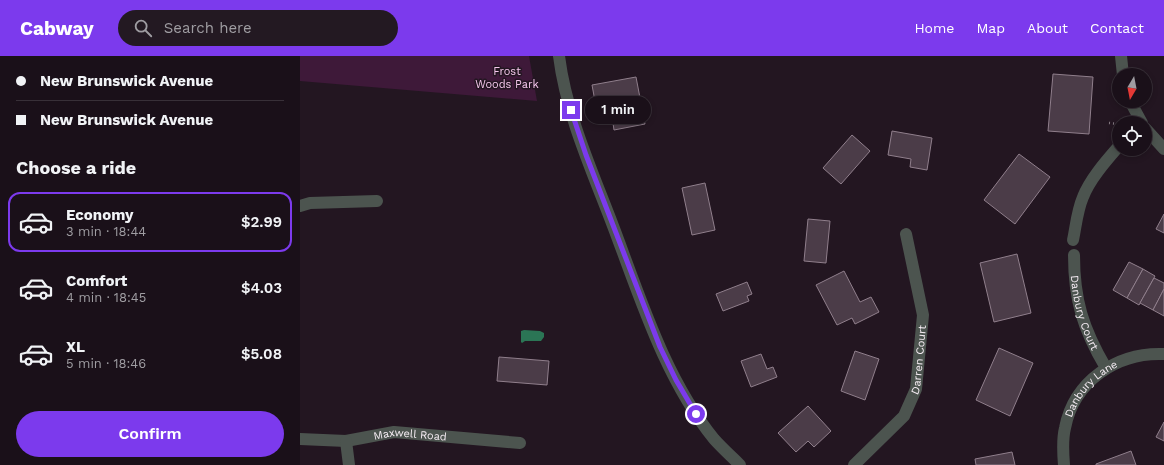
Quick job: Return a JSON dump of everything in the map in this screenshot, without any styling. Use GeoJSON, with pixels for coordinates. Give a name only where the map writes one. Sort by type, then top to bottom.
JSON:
{"type":"FeatureCollection","features":[{"type":"Feature","properties":{"kind":"street"},"geometry":{"type":"LineString","coordinates":[[559,56],[571,110],[586,155],[660,347],[676,380],[696,414],[715,440],[740,465]]}},
{"type":"Feature","properties":{"kind":"street"},"geometry":{"type":"LineString","coordinates":[[1121,56],[1122,68]]}},
{"type":"Feature","properties":{"kind":"street"},"geometry":{"type":"LineString","coordinates":[[1152,136],[1164,149]]}},
{"type":"Feature","properties":{"kind":"street"},"geometry":{"type":"LineString","coordinates":[[1073,240],[1083,197],[1098,171],[1112,154]]}},
{"type":"Feature","properties":{"kind":"street"},"geometry":{"type":"LineString","coordinates":[[300,206],[310,203],[377,201]]}},
{"type":"Feature","properties":{"kind":"street","name":"Darren Court"},"geometry":{"type":"LineString","coordinates":[[854,465],[904,416],[916,389],[923,315],[906,234]]}},
{"type":"Feature","properties":{"kind":"street","name":"Danbury Court"},"geometry":{"type":"LineString","coordinates":[[1074,255],[1075,286],[1080,312],[1086,330],[1106,368]]}},
{"type":"Feature","properties":{"kind":"street","name":"Danbury Lane"},"geometry":{"type":"LineString","coordinates":[[1064,465],[1063,437],[1071,409],[1080,392],[1086,385],[1106,368],[1117,362],[1135,356],[1164,354]]}},
{"type":"Feature","properties":{"kind":"street","name":"Maxwell Road"},"geometry":{"type":"LineString","coordinates":[[300,439],[346,441],[394,432],[520,443]]}},
{"type":"Feature","properties":{"kind":"street"},"geometry":{"type":"LineString","coordinates":[[346,441],[349,465]]}},
{"type":"Feature","properties":{"kind":"green space","name":"Frost Woods Park"},"geometry":{"type":"Polygon","coordinates":[[[300,56],[529,56],[537,101],[300,81],[300,56]]]}},
{"type":"Feature","properties":{"kind":"shaded area"},"geometry":{"type":"Polygon","coordinates":[[[521,331],[540,331],[544,333],[544,337],[541,341],[525,341],[522,343],[521,331]]]}},
{"type":"Feature","properties":{"kind":"building"},"geometry":{"type":"Polygon","coordinates":[[[1053,74],[1093,77],[1089,134],[1048,131],[1053,74]]]}},
{"type":"Feature","properties":{"kind":"building"},"geometry":{"type":"Polygon","coordinates":[[[636,77],[645,124],[614,130],[611,110],[597,112],[592,85],[636,77]]]}},
{"type":"Feature","properties":{"kind":"building"},"geometry":{"type":"Polygon","coordinates":[[[892,131],[932,138],[927,170],[910,167],[911,159],[888,155],[892,131]]]}},
{"type":"Feature","properties":{"kind":"building"},"geometry":{"type":"Polygon","coordinates":[[[852,135],[870,151],[841,184],[823,168],[852,135]]]}},
{"type":"Feature","properties":{"kind":"building"},"geometry":{"type":"Polygon","coordinates":[[[1019,154],[1050,177],[1015,224],[984,200],[1019,154]]]}},
{"type":"Feature","properties":{"kind":"building"},"geometry":{"type":"Polygon","coordinates":[[[705,183],[715,230],[692,235],[682,188],[705,183]]]}},
{"type":"Feature","properties":{"kind":"building"},"geometry":{"type":"Polygon","coordinates":[[[1164,214],[1164,233],[1156,229],[1164,214]]]}},
{"type":"Feature","properties":{"kind":"building"},"geometry":{"type":"Polygon","coordinates":[[[808,219],[830,221],[826,263],[804,261],[808,219]]]}},
{"type":"Feature","properties":{"kind":"building"},"geometry":{"type":"Polygon","coordinates":[[[1017,254],[1031,313],[994,322],[980,263],[1017,254]]]}},
{"type":"Feature","properties":{"kind":"building"},"geometry":{"type":"Polygon","coordinates":[[[1129,262],[1143,269],[1127,298],[1113,290],[1129,262]]]}},
{"type":"Feature","properties":{"kind":"building"},"geometry":{"type":"Polygon","coordinates":[[[1143,269],[1155,276],[1139,305],[1127,298],[1143,269]]]}},
{"type":"Feature","properties":{"kind":"building"},"geometry":{"type":"Polygon","coordinates":[[[844,271],[860,302],[871,297],[879,312],[855,324],[852,318],[837,325],[816,285],[844,271]]]}},
{"type":"Feature","properties":{"kind":"building"},"geometry":{"type":"Polygon","coordinates":[[[1154,278],[1164,283],[1164,289],[1153,310],[1140,303],[1154,278]]]}},
{"type":"Feature","properties":{"kind":"building"},"geometry":{"type":"Polygon","coordinates":[[[747,282],[752,294],[747,296],[749,301],[723,311],[716,294],[747,282]]]}},
{"type":"Feature","properties":{"kind":"building"},"geometry":{"type":"Polygon","coordinates":[[[1164,289],[1164,316],[1153,310],[1164,289]]]}},
{"type":"Feature","properties":{"kind":"building"},"geometry":{"type":"Polygon","coordinates":[[[999,348],[1033,363],[1010,416],[976,400],[999,348]]]}},
{"type":"Feature","properties":{"kind":"building"},"geometry":{"type":"Polygon","coordinates":[[[855,351],[879,359],[865,400],[841,391],[855,351]]]}},
{"type":"Feature","properties":{"kind":"building"},"geometry":{"type":"Polygon","coordinates":[[[761,354],[767,369],[773,367],[777,377],[751,387],[741,361],[761,354]]]}},
{"type":"Feature","properties":{"kind":"building"},"geometry":{"type":"Polygon","coordinates":[[[499,357],[549,361],[547,385],[497,381],[499,357]]]}},
{"type":"Feature","properties":{"kind":"building"},"geometry":{"type":"Polygon","coordinates":[[[808,406],[831,431],[814,447],[808,441],[796,452],[778,433],[808,406]]]}},
{"type":"Feature","properties":{"kind":"building"},"geometry":{"type":"Polygon","coordinates":[[[1164,422],[1164,441],[1156,437],[1164,422]]]}},
{"type":"Feature","properties":{"kind":"building"},"geometry":{"type":"Polygon","coordinates":[[[1131,451],[1136,465],[1096,465],[1096,464],[1131,451]]]}},
{"type":"Feature","properties":{"kind":"building"},"geometry":{"type":"Polygon","coordinates":[[[1012,452],[1015,465],[976,465],[975,459],[1012,452]]]}},
{"type":"Feature","properties":{"kind":"route"},"geometry":{"type":"LineString","coordinates":[[571,110],[586,155],[660,347],[676,380],[696,414]]}}]}
